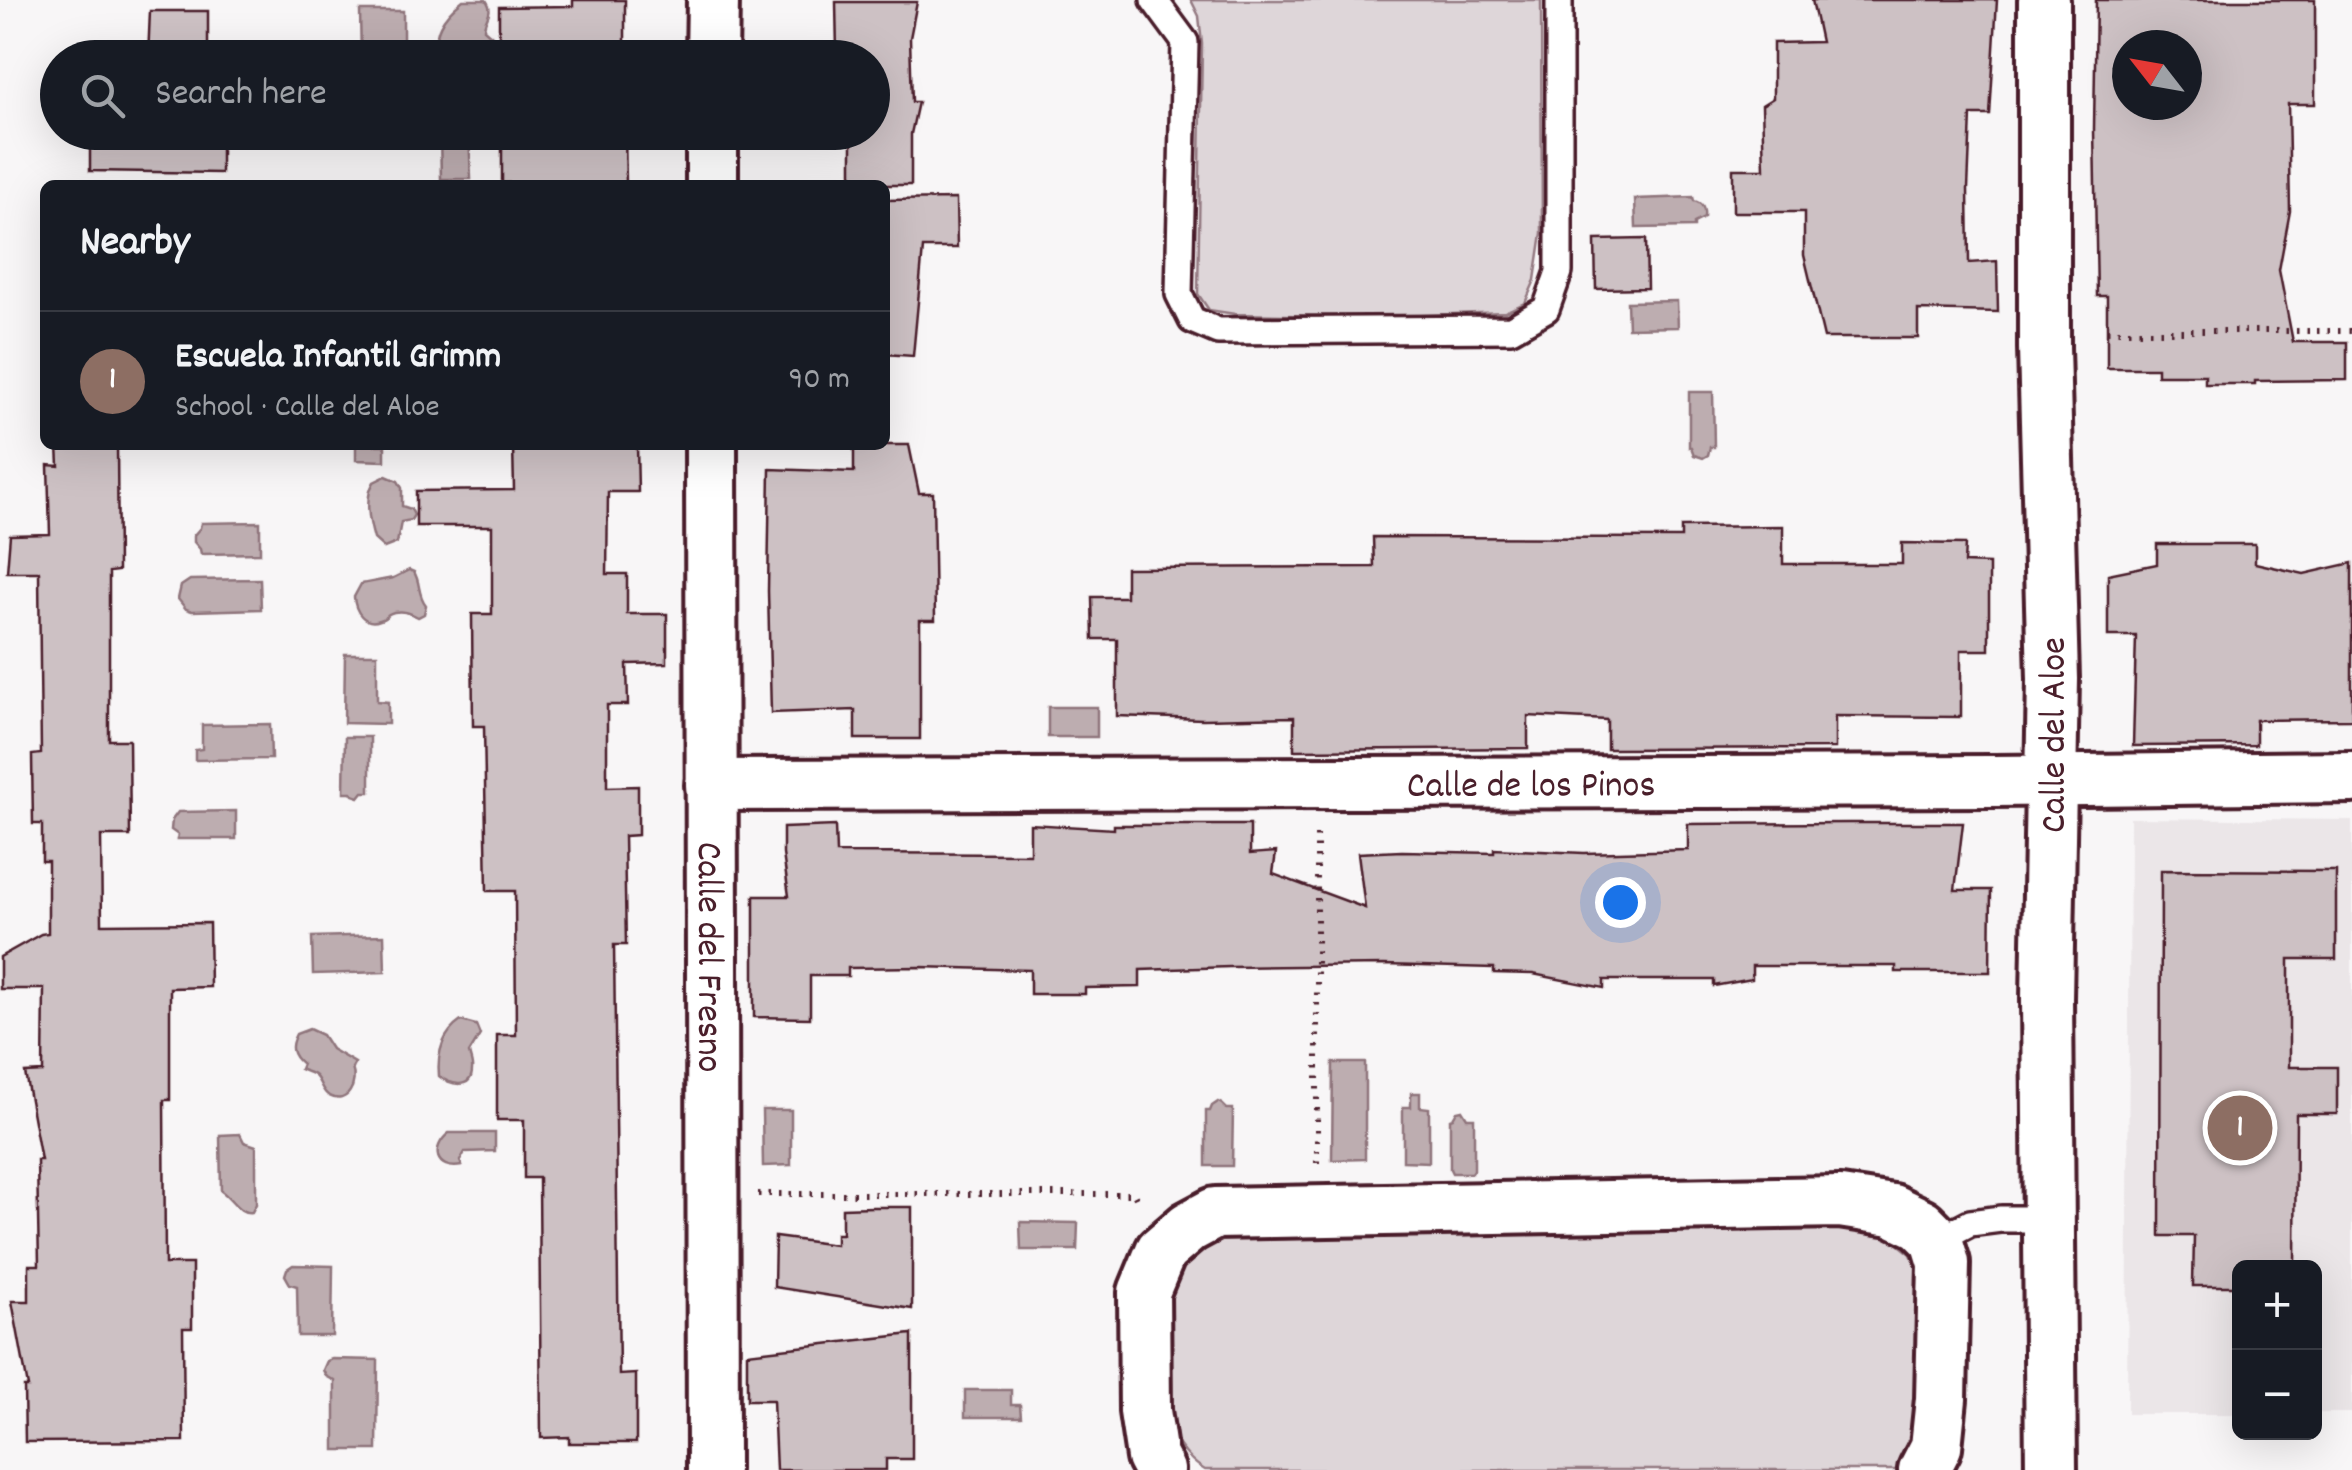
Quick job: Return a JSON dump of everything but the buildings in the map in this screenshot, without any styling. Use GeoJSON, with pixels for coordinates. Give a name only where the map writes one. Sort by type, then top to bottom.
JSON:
{"type":"FeatureCollection","features":[{"type":"Feature","properties":{"kind":"street"},"geometry":{"type":"LineString","coordinates":[[712,0],[712,40]]}},
{"type":"Feature","properties":{"kind":"street","name":"Calle del Aloe"},"geometry":{"type":"LineString","coordinates":[[2044,0],[2044,348],[2053,679],[2046,998],[2051,1470]]}},
{"type":"Feature","properties":{"kind":"street"},"geometry":{"type":"LineString","coordinates":[[712,150],[712,180]]}},
{"type":"Feature","properties":{"kind":"street","name":"Calle del Fresno"},"geometry":{"type":"LineString","coordinates":[[712,450],[712,1470]]}},
{"type":"Feature","properties":{"kind":"street","name":"Calle de los Pinos"},"geometry":{"type":"LineString","coordinates":[[710,785],[2352,777]]}},
{"type":"Feature","properties":{"kind":"street"},"geometry":{"type":"LineString","coordinates":[[1159,1470],[1152,1457],[1145,1411],[1144,1292],[1161,1251],[1189,1227],[1215,1214],[1840,1202],[1892,1210],[1920,1224],[1937,1240],[1944,1263],[1942,1399],[1936,1448],[1924,1470]]}},
{"type":"Feature","properties":{"kind":"lane"},"geometry":{"type":"LineString","coordinates":[[1154,0],[1184,42],[1179,294],[1192,320],[1218,331],[1512,330],[1546,309],[1558,272],[1559,0]]}},
{"type":"Feature","properties":{"kind":"lane"},"geometry":{"type":"LineString","coordinates":[[1937,1240],[1970,1223],[2050,1219]]}},
{"type":"Feature","properties":{"kind":"path"},"geometry":{"type":"LineString","coordinates":[[2107,331],[2352,331]]}},
{"type":"Feature","properties":{"kind":"path"},"geometry":{"type":"LineString","coordinates":[[1316,1212],[1317,824]]}},
{"type":"Feature","properties":{"kind":"path"},"geometry":{"type":"LineString","coordinates":[[747,1194],[1134,1194],[1161,1251]]}},
{"type":"Feature","properties":{"kind":"shaded area"},"geometry":{"type":"Polygon","coordinates":[[[463,0],[486,0],[489,12],[484,29],[492,36],[491,40],[437,40],[440,26],[463,0]]]}},
{"type":"Feature","properties":{"kind":"shaded area"},"geometry":{"type":"Polygon","coordinates":[[[1191,0],[1541,0],[1542,233],[1535,280],[1525,303],[1505,312],[1376,317],[1209,310],[1198,294],[1202,44],[1199,16],[1191,0]]]}},
{"type":"Feature","properties":{"kind":"shaded area"},"geometry":{"type":"Polygon","coordinates":[[[360,11],[403,11],[403,40],[361,40],[360,11]]]}},
{"type":"Feature","properties":{"kind":"shaded area"},"geometry":{"type":"Polygon","coordinates":[[[440,150],[470,150],[471,179],[441,179],[440,150]]]}},
{"type":"Feature","properties":{"kind":"shaded area"},"geometry":{"type":"Polygon","coordinates":[[[1693,197],[1703,207],[1704,215],[1694,227],[1636,228],[1635,199],[1693,197]]]}},
{"type":"Feature","properties":{"kind":"shaded area"},"geometry":{"type":"Polygon","coordinates":[[[1677,301],[1678,327],[1628,328],[1627,302],[1677,301]]]}},
{"type":"Feature","properties":{"kind":"shaded area"},"geometry":{"type":"Polygon","coordinates":[[[1689,392],[1713,392],[1714,447],[1703,458],[1694,455],[1689,447],[1689,392]]]}},
{"type":"Feature","properties":{"kind":"shaded area"},"geometry":{"type":"Polygon","coordinates":[[[356,450],[385,450],[385,461],[356,460],[356,450]]]}},
{"type":"Feature","properties":{"kind":"shaded area"},"geometry":{"type":"Polygon","coordinates":[[[386,476],[398,481],[402,506],[414,515],[401,522],[397,543],[384,548],[374,539],[368,502],[374,482],[386,476]]]}},
{"type":"Feature","properties":{"kind":"shaded area"},"geometry":{"type":"Polygon","coordinates":[[[260,522],[260,553],[201,554],[194,542],[201,523],[260,522]]]}},
{"type":"Feature","properties":{"kind":"shaded area"},"geometry":{"type":"Polygon","coordinates":[[[409,570],[418,580],[426,605],[424,614],[418,617],[397,611],[374,621],[361,616],[354,597],[361,584],[393,578],[409,570]]]}},
{"type":"Feature","properties":{"kind":"shaded area"},"geometry":{"type":"Polygon","coordinates":[[[260,579],[261,609],[192,611],[178,599],[181,586],[190,580],[260,579]]]}},
{"type":"Feature","properties":{"kind":"shaded area"},"geometry":{"type":"Polygon","coordinates":[[[345,654],[377,654],[377,701],[388,702],[388,724],[344,723],[345,654]]]}},
{"type":"Feature","properties":{"kind":"shaded area"},"geometry":{"type":"Polygon","coordinates":[[[1048,707],[1097,707],[1097,737],[1048,737],[1048,707]]]}},
{"type":"Feature","properties":{"kind":"shaded area"},"geometry":{"type":"Polygon","coordinates":[[[270,724],[271,759],[195,760],[195,750],[202,749],[202,725],[270,724]]]}},
{"type":"Feature","properties":{"kind":"shaded area"},"geometry":{"type":"Polygon","coordinates":[[[345,737],[370,737],[370,792],[359,797],[344,792],[345,737]]]}},
{"type":"Feature","properties":{"kind":"shaded area"},"geometry":{"type":"Polygon","coordinates":[[[236,811],[236,839],[177,839],[178,835],[171,830],[178,812],[236,811]]]}},
{"type":"Feature","properties":{"kind":"shaded area"},"geometry":{"type":"Polygon","coordinates":[[[2130,818],[2352,820],[2352,1413],[2322,1413],[2322,1260],[2232,1260],[2232,1414],[2127,1414],[2130,818]]]}},
{"type":"Feature","properties":{"kind":"shaded area"},"geometry":{"type":"Polygon","coordinates":[[[384,935],[385,972],[313,974],[312,937],[384,935]]]}},
{"type":"Feature","properties":{"kind":"shaded area"},"geometry":{"type":"Polygon","coordinates":[[[461,1021],[476,1025],[480,1035],[469,1053],[471,1076],[459,1084],[439,1076],[439,1068],[445,1038],[461,1021]]]}},
{"type":"Feature","properties":{"kind":"shaded area"},"geometry":{"type":"Polygon","coordinates":[[[309,1029],[322,1035],[331,1049],[355,1063],[350,1091],[341,1098],[324,1092],[315,1076],[300,1069],[302,1064],[293,1054],[296,1034],[309,1029]]]}},
{"type":"Feature","properties":{"kind":"shaded area"},"geometry":{"type":"Polygon","coordinates":[[[1333,1063],[1365,1063],[1365,1159],[1332,1160],[1333,1063]]]}},
{"type":"Feature","properties":{"kind":"shaded area"},"geometry":{"type":"Polygon","coordinates":[[[1411,1093],[1420,1093],[1420,1107],[1429,1108],[1429,1162],[1403,1161],[1403,1107],[1411,1107],[1411,1093]]]}},
{"type":"Feature","properties":{"kind":"shaded area"},"geometry":{"type":"Polygon","coordinates":[[[1218,1102],[1233,1109],[1232,1166],[1206,1166],[1206,1111],[1218,1102]]]}},
{"type":"Feature","properties":{"kind":"shaded area"},"geometry":{"type":"Polygon","coordinates":[[[762,1110],[791,1110],[791,1165],[763,1166],[762,1110]]]}},
{"type":"Feature","properties":{"kind":"shaded area"},"geometry":{"type":"Polygon","coordinates":[[[1462,1110],[1467,1118],[1474,1118],[1474,1170],[1452,1173],[1450,1119],[1462,1110]]]}},
{"type":"Feature","properties":{"kind":"shaded area"},"geometry":{"type":"Polygon","coordinates":[[[449,1133],[495,1133],[495,1151],[465,1152],[460,1161],[462,1166],[446,1165],[438,1151],[449,1133]]]}},
{"type":"Feature","properties":{"kind":"shaded area"},"geometry":{"type":"Polygon","coordinates":[[[240,1134],[244,1142],[256,1146],[256,1204],[252,1212],[239,1209],[221,1191],[220,1135],[240,1134]]]}},
{"type":"Feature","properties":{"kind":"shaded area"},"geometry":{"type":"Polygon","coordinates":[[[1020,1222],[1078,1223],[1077,1250],[1021,1250],[1020,1222]]]}},
{"type":"Feature","properties":{"kind":"shaded area"},"geometry":{"type":"Polygon","coordinates":[[[1852,1222],[1887,1235],[1911,1254],[1925,1289],[1917,1432],[1901,1470],[1205,1470],[1179,1446],[1169,1420],[1161,1358],[1167,1297],[1186,1258],[1220,1232],[1852,1222]]]}},
{"type":"Feature","properties":{"kind":"shaded area"},"geometry":{"type":"Polygon","coordinates":[[[293,1265],[333,1266],[332,1336],[298,1336],[297,1286],[290,1284],[285,1275],[293,1265]]]}},
{"type":"Feature","properties":{"kind":"shaded area"},"geometry":{"type":"Polygon","coordinates":[[[332,1359],[378,1360],[377,1450],[335,1450],[335,1381],[323,1370],[332,1359]]]}},
{"type":"Feature","properties":{"kind":"shaded area"},"geometry":{"type":"Polygon","coordinates":[[[965,1390],[1011,1390],[1011,1405],[1020,1405],[1021,1417],[965,1417],[965,1390]]]}},
{"type":"Feature","properties":{"kind":"place","name":"Escuela Infantil Grimm"},"geometry":{"type":"Point","coordinates":[2240,1128]}}]}
